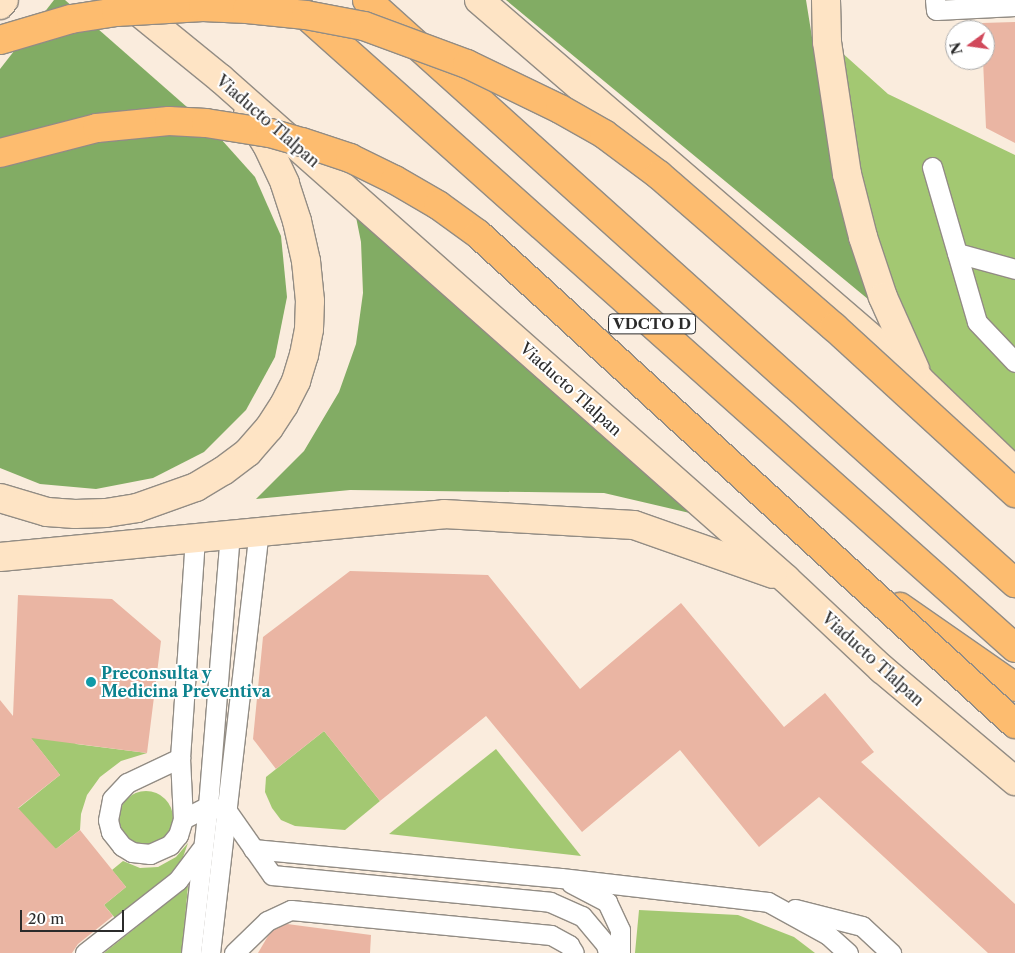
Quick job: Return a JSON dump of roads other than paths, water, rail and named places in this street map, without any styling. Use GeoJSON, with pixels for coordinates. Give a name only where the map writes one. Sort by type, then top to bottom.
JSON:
{"type":"FeatureCollection","features":[{"type":"Feature","properties":{"kind":"highway","name":"VDCTO D"},"geometry":{"type":"LineString","coordinates":[[289,0],[1015,648]]}},
{"type":"Feature","properties":{"kind":"highway","name":"VDCTO D"},"geometry":{"type":"LineString","coordinates":[[367,0],[1015,584]]}},
{"type":"Feature","properties":{"kind":"highway"},"geometry":{"type":"LineString","coordinates":[[0,40],[71,19],[116,12],[203,7],[247,9],[306,15],[364,26],[466,64],[552,105],[604,134],[659,174],[834,327],[1015,492]]}},
{"type":"Feature","properties":{"kind":"highway"},"geometry":{"type":"LineString","coordinates":[[0,153],[97,128],[160,121],[206,123],[270,132],[350,158],[395,180],[438,205],[478,234],[856,576],[1015,724]]}},
{"type":"Feature","properties":{"kind":"highway"},"geometry":{"type":"LineString","coordinates":[[856,576],[1015,687]]}},
{"type":"Feature","properties":{"kind":"main road"},"geometry":{"type":"LineString","coordinates":[[0,5],[4,0]]}},
{"type":"Feature","properties":{"kind":"main road","name":"Viaducto Tlalpan"},"geometry":{"type":"LineString","coordinates":[[124,0],[220,78],[786,579],[882,669],[1015,782]]}},
{"type":"Feature","properties":{"kind":"main road"},"geometry":{"type":"LineString","coordinates":[[479,0],[920,380],[1015,471]]}},
{"type":"Feature","properties":{"kind":"main road"},"geometry":{"type":"LineString","coordinates":[[826,0],[827,42],[850,183],[863,237],[883,297],[920,380]]}},
{"type":"Feature","properties":{"kind":"main road"},"geometry":{"type":"LineString","coordinates":[[0,498],[47,512],[75,514],[106,513],[137,508],[196,487],[224,471],[248,452],[269,428],[284,405],[301,364],[309,328],[310,301],[306,261],[297,221],[278,168],[245,110],[220,78]]}},
{"type":"Feature","properties":{"kind":"main road"},"geometry":{"type":"LineString","coordinates":[[0,557],[444,514],[634,525],[786,579]]}},
{"type":"Feature","properties":{"kind":"lane"},"geometry":{"type":"LineString","coordinates":[[935,0],[936,10],[1015,6]]}},
{"type":"Feature","properties":{"kind":"lane"},"geometry":{"type":"LineString","coordinates":[[932,167],[977,322],[1015,362]]}},
{"type":"Feature","properties":{"kind":"lane"},"geometry":{"type":"LineString","coordinates":[[957,253],[1015,269]]}},
{"type":"Feature","properties":{"kind":"lane"},"geometry":{"type":"LineString","coordinates":[[210,953],[259,532]]}},
{"type":"Feature","properties":{"kind":"lane"},"geometry":{"type":"LineString","coordinates":[[191,953],[208,806],[230,535]]}},
{"type":"Feature","properties":{"kind":"lane"},"geometry":{"type":"LineString","coordinates":[[180,758],[118,790],[109,808],[108,820],[111,832],[122,846],[132,852],[150,854],[170,845],[178,835],[183,819],[180,758],[195,538]]}},
{"type":"Feature","properties":{"kind":"lane"},"geometry":{"type":"LineString","coordinates":[[183,819],[208,806],[227,811],[272,875],[550,902],[582,916],[611,950],[620,930],[607,902],[561,878]]}},
{"type":"Feature","properties":{"kind":"lane"},"geometry":{"type":"LineString","coordinates":[[85,953],[178,880],[202,849]]}},
{"type":"Feature","properties":{"kind":"lane"},"geometry":{"type":"LineString","coordinates":[[253,849],[561,878],[768,902],[862,926],[890,953]]}},
{"type":"Feature","properties":{"kind":"lane"},"geometry":{"type":"LineString","coordinates":[[768,902],[828,935],[848,953]]}},
{"type":"Feature","properties":{"kind":"lane"},"geometry":{"type":"LineString","coordinates":[[234,953],[267,921],[291,910],[552,935],[569,944],[574,953]]}},
{"type":"Feature","properties":{"kind":"place","name":"Preconsulta y Medicina Preventiva"},"geometry":{"type":"Point","coordinates":[91,682]}}]}
